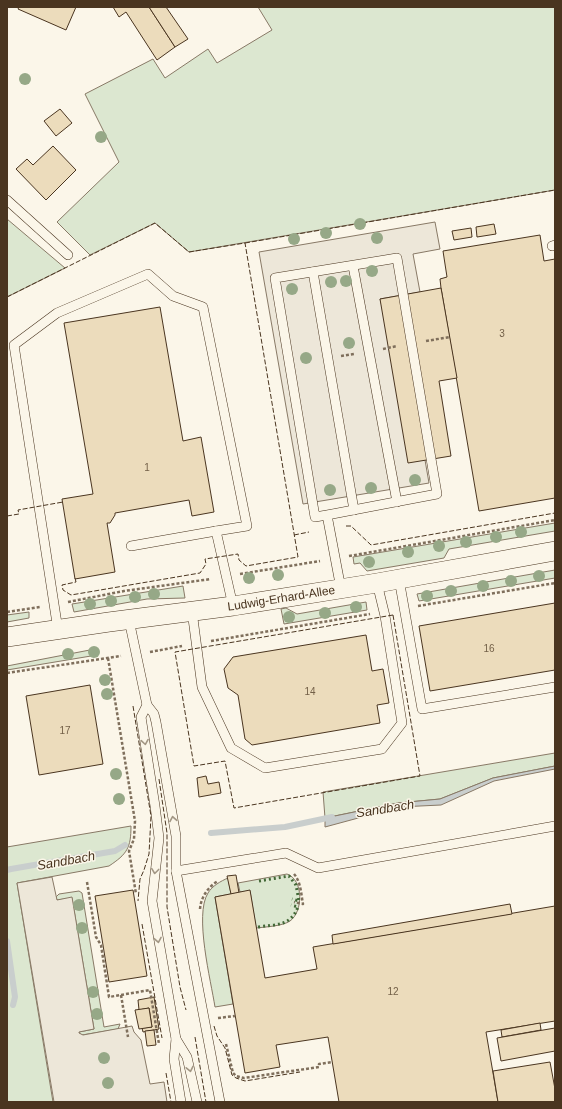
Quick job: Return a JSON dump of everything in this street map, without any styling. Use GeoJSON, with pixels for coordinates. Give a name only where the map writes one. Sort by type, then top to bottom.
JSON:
{"type":"FeatureCollection","features":[{"type":"Feature","properties":{"kind":"street","name":"Ludwig-Erhard-Allee"},"geometry":{"type":"LineString","coordinates":[[7,637],[233,606],[377,583],[555,551]]}},
{"type":"Feature","properties":{"kind":"lane"},"geometry":{"type":"LineString","coordinates":[[7,200],[68,256]]}},
{"type":"Feature","properties":{"kind":"lane"},"geometry":{"type":"LineString","coordinates":[[397,258],[437,494],[315,517],[275,278],[353,266],[397,258]]}},
{"type":"Feature","properties":{"kind":"lane"},"geometry":{"type":"LineString","coordinates":[[353,266],[397,502]]}},
{"type":"Feature","properties":{"kind":"lane"},"geometry":{"type":"LineString","coordinates":[[313,272],[354,510]]}},
{"type":"Feature","properties":{"kind":"lane"},"geometry":{"type":"LineString","coordinates":[[58,630],[14,345],[57,313],[148,274],[173,296],[203,307],[247,526],[131,546]]}},
{"type":"Feature","properties":{"kind":"lane"},"geometry":{"type":"LineString","coordinates":[[327,515],[341,589]]}},
{"type":"Feature","properties":{"kind":"lane"},"geometry":{"type":"LineString","coordinates":[[216,531],[233,606]]}},
{"type":"Feature","properties":{"kind":"lane"},"geometry":{"type":"LineString","coordinates":[[399,579],[422,708],[555,688]]}},
{"type":"Feature","properties":{"kind":"lane"},"geometry":{"type":"LineString","coordinates":[[192,611],[202,687],[231,748],[265,768],[382,749],[402,723],[377,583]]}},
{"type":"Feature","properties":{"kind":"lane"},"geometry":{"type":"LineString","coordinates":[[129,620],[147,704],[154,714],[156,722],[176,836],[176,872],[220,1102]]}},
{"type":"Feature","properties":{"kind":"lane"},"geometry":{"type":"LineString","coordinates":[[147,704],[141,717],[159,838],[152,902],[176,1039],[174,1059],[181,1102]]}},
{"type":"Feature","properties":{"kind":"lane"},"geometry":{"type":"LineString","coordinates":[[176,872],[286,853],[318,868],[555,826]]}},
{"type":"Feature","properties":{"kind":"lane"},"geometry":{"type":"LineString","coordinates":[[176,1039],[187,1057],[197,1102]]}},
{"type":"Feature","properties":{"kind":"path"},"geometry":{"type":"LineString","coordinates":[[7,612],[54,605],[124,591],[227,576],[555,520]]}},
{"type":"Feature","properties":{"kind":"path"},"geometry":{"type":"LineString","coordinates":[[404,609],[555,584]]}},
{"type":"Feature","properties":{"kind":"path"},"geometry":{"type":"LineString","coordinates":[[7,673],[136,654],[383,612]]}},
{"type":"Feature","properties":{"kind":"path"},"geometry":{"type":"LineString","coordinates":[[108,658],[135,821],[134,839],[129,851],[137,897]]}},
{"type":"Feature","properties":{"kind":"path"},"geometry":{"type":"LineString","coordinates":[[291,872],[298,879],[303,904],[294,902]]}},
{"type":"Feature","properties":{"kind":"path"},"geometry":{"type":"LineString","coordinates":[[200,912],[200,906],[206,892],[210,886],[220,879]]}},
{"type":"Feature","properties":{"kind":"path"},"geometry":{"type":"LineString","coordinates":[[87,882],[96,937],[101,945],[109,997],[150,990]]}},
{"type":"Feature","properties":{"kind":"path"},"geometry":{"type":"LineString","coordinates":[[150,983],[160,1048],[176,1039]]}},
{"type":"Feature","properties":{"kind":"path"},"geometry":{"type":"LineString","coordinates":[[121,995],[128,1037]]}},
{"type":"Feature","properties":{"kind":"path"},"geometry":{"type":"LineString","coordinates":[[205,1024],[215,1019],[235,1016]]}},
{"type":"Feature","properties":{"kind":"path"},"geometry":{"type":"LineString","coordinates":[[223,1040],[233,1073],[240,1078],[319,1067],[319,1064],[332,1062]]}},
{"type":"Feature","properties":{"kind":"green space"},"geometry":{"type":"Polygon","coordinates":[[[258,7],[555,7],[555,190],[189,252],[155,223],[90,255],[57,222],[119,162],[85,94],[153,59],[165,78],[208,49],[217,63],[272,30],[258,7]]]}},
{"type":"Feature","properties":{"kind":"green space"},"geometry":{"type":"Polygon","coordinates":[[[7,219],[65,268],[7,297],[7,219]]]}},
{"type":"Feature","properties":{"kind":"green space"},"geometry":{"type":"Polygon","coordinates":[[[555,523],[555,531],[449,549],[444,558],[367,571],[360,563],[354,564],[353,557],[555,523]]]}},
{"type":"Feature","properties":{"kind":"green space"},"geometry":{"type":"Polygon","coordinates":[[[555,570],[555,578],[419,601],[417,594],[555,570]]]}},
{"type":"Feature","properties":{"kind":"green space"},"geometry":{"type":"Polygon","coordinates":[[[183,586],[185,598],[147,599],[74,612],[72,604],[183,586]]]}},
{"type":"Feature","properties":{"kind":"green space"},"geometry":{"type":"Polygon","coordinates":[[[366,602],[367,610],[284,624],[281,609],[286,608],[297,614],[366,602]]]}},
{"type":"Feature","properties":{"kind":"green space"},"geometry":{"type":"Polygon","coordinates":[[[29,612],[29,618],[7,622],[7,615],[29,612]]]}},
{"type":"Feature","properties":{"kind":"green space"},"geometry":{"type":"Polygon","coordinates":[[[95,649],[97,655],[7,670],[7,666],[95,649]]]}},
{"type":"Feature","properties":{"kind":"green space"},"geometry":{"type":"Polygon","coordinates":[[[555,753],[555,766],[493,778],[440,799],[398,803],[325,818],[323,792],[555,753]]]}},
{"type":"Feature","properties":{"kind":"green space"},"geometry":{"type":"Polygon","coordinates":[[[131,826],[130,840],[127,850],[120,858],[109,866],[17,883],[53,1102],[7,1102],[7,847],[131,826]]]}},
{"type":"Feature","properties":{"kind":"green space"},"geometry":{"type":"Polygon","coordinates":[[[287,874],[293,877],[299,889],[299,904],[294,917],[287,923],[256,928],[250,891],[240,892],[238,883],[287,874]]]}},
{"type":"Feature","properties":{"kind":"green space"},"geometry":{"type":"Polygon","coordinates":[[[228,878],[231,894],[215,897],[233,1004],[215,1007],[207,965],[203,932],[204,903],[210,890],[228,878]]]}},
{"type":"Feature","properties":{"kind":"green space"},"geometry":{"type":"Polygon","coordinates":[[[79,891],[82,893],[104,1027],[120,1024],[118,1029],[82,1035],[79,1032],[94,1029],[72,898],[57,900],[56,897],[59,894],[79,891]]]}},
{"type":"Feature","properties":{"kind":"shaded area"},"geometry":{"type":"Polygon","coordinates":[[[435,222],[440,249],[413,254],[420,292],[380,299],[425,460],[429,483],[303,504],[259,252],[435,222]]]}},
{"type":"Feature","properties":{"kind":"shaded area"},"geometry":{"type":"Polygon","coordinates":[[[52,877],[57,900],[72,897],[94,1029],[79,1033],[83,1035],[132,1026],[134,1032],[141,1040],[150,1084],[164,1082],[167,1102],[54,1102],[17,883],[52,877]]]}},
{"type":"Feature","properties":{"kind":"water"},"geometry":{"type":"Polygon","coordinates":[[[555,766],[555,769],[494,781],[441,805],[399,807],[325,827],[325,818],[398,803],[440,799],[493,778],[555,766]]]}},
{"type":"Feature","properties":{"kind":"building"},"geometry":{"type":"Polygon","coordinates":[[[19,7],[76,7],[66,30],[18,9],[19,7]]]}},
{"type":"Feature","properties":{"kind":"building"},"geometry":{"type":"Polygon","coordinates":[[[113,7],[149,7],[175,47],[157,60],[126,12],[119,17],[113,7]]]}},
{"type":"Feature","properties":{"kind":"building"},"geometry":{"type":"Polygon","coordinates":[[[149,7],[166,7],[188,39],[175,47],[149,7]]]}},
{"type":"Feature","properties":{"kind":"building"},"geometry":{"type":"Polygon","coordinates":[[[60,109],[72,123],[56,136],[44,121],[60,109]]]}},
{"type":"Feature","properties":{"kind":"building"},"geometry":{"type":"Polygon","coordinates":[[[53,146],[76,170],[46,200],[16,169],[27,159],[33,165],[53,146]]]}},
{"type":"Feature","properties":{"kind":"building"},"geometry":{"type":"Polygon","coordinates":[[[494,224],[496,234],[477,237],[476,227],[494,224]]]}},
{"type":"Feature","properties":{"kind":"building"},"geometry":{"type":"Polygon","coordinates":[[[471,228],[472,237],[454,240],[452,231],[471,228]]]}},
{"type":"Feature","properties":{"kind":"building"},"geometry":{"type":"Polygon","coordinates":[[[540,235],[544,261],[555,259],[555,498],[479,511],[441,288],[440,279],[447,277],[443,251],[540,235]]]}},
{"type":"Feature","properties":{"kind":"building"},"geometry":{"type":"Polygon","coordinates":[[[441,288],[457,378],[439,381],[451,456],[408,463],[380,299],[441,288]]]}},
{"type":"Feature","properties":{"kind":"building"},"geometry":{"type":"Polygon","coordinates":[[[160,307],[183,441],[201,437],[214,512],[192,516],[189,500],[115,513],[110,523],[107,523],[115,572],[75,579],[62,499],[93,494],[64,323],[160,307]]]}},
{"type":"Feature","properties":{"kind":"building"},"geometry":{"type":"Polygon","coordinates":[[[555,603],[555,670],[430,691],[419,626],[555,603]]]}},
{"type":"Feature","properties":{"kind":"building"},"geometry":{"type":"Polygon","coordinates":[[[366,635],[372,671],[383,669],[389,703],[377,705],[380,723],[252,745],[245,739],[238,695],[228,688],[224,669],[233,657],[366,635]]]}},
{"type":"Feature","properties":{"kind":"building"},"geometry":{"type":"Polygon","coordinates":[[[90,685],[103,764],[39,775],[26,696],[90,685]]]}},
{"type":"Feature","properties":{"kind":"building"},"geometry":{"type":"Polygon","coordinates":[[[206,776],[208,784],[219,782],[221,793],[199,797],[197,778],[206,776]]]}},
{"type":"Feature","properties":{"kind":"building"},"geometry":{"type":"Polygon","coordinates":[[[236,875],[239,893],[231,894],[227,876],[236,875]]]}},
{"type":"Feature","properties":{"kind":"building"},"geometry":{"type":"Polygon","coordinates":[[[133,890],[147,976],[109,982],[95,896],[133,890]]]}},
{"type":"Feature","properties":{"kind":"building"},"geometry":{"type":"Polygon","coordinates":[[[250,890],[265,978],[317,969],[313,947],[555,906],[555,1021],[486,1032],[498,1102],[339,1102],[328,1037],[276,1045],[280,1067],[245,1073],[215,897],[250,890]]]}},
{"type":"Feature","properties":{"kind":"building"},"geometry":{"type":"Polygon","coordinates":[[[510,904],[512,914],[333,944],[332,935],[510,904]]]}},
{"type":"Feature","properties":{"kind":"building"},"geometry":{"type":"Polygon","coordinates":[[[154,997],[159,1029],[143,1032],[142,1028],[152,1027],[149,1008],[139,1010],[138,1000],[154,997]]]}},
{"type":"Feature","properties":{"kind":"building"},"geometry":{"type":"Polygon","coordinates":[[[149,1008],[152,1027],[139,1029],[135,1010],[149,1008]]]}},
{"type":"Feature","properties":{"kind":"building"},"geometry":{"type":"Polygon","coordinates":[[[540,1023],[541,1030],[502,1037],[501,1030],[540,1023]]]}},
{"type":"Feature","properties":{"kind":"building"},"geometry":{"type":"Polygon","coordinates":[[[555,1028],[555,1051],[501,1061],[497,1038],[555,1028]]]}},
{"type":"Feature","properties":{"kind":"building"},"geometry":{"type":"Polygon","coordinates":[[[154,1030],[156,1045],[147,1046],[145,1031],[154,1030]]]}},
{"type":"Feature","properties":{"kind":"building"},"geometry":{"type":"Polygon","coordinates":[[[550,1062],[555,1089],[555,1102],[498,1102],[493,1071],[550,1062]]]}},
{"type":"Feature","properties":{"kind":"waterway","name":"Sandbach"},"geometry":{"type":"LineString","coordinates":[[211,833],[285,827],[332,817]]}},
{"type":"Feature","properties":{"kind":"waterway","name":"Sandbach"},"geometry":{"type":"LineString","coordinates":[[7,870],[115,851],[125,845]]}},
{"type":"Feature","properties":{"kind":"waterway","name":"Sandbach"},"geometry":{"type":"LineString","coordinates":[[7,941],[15,997],[13,1005]]}},
{"type":"Feature","properties":{"kind":"hedge"},"geometry":{"type":"LineString","coordinates":[[259,881],[289,876],[296,885],[299,901],[292,899]]}},
{"type":"Feature","properties":{"kind":"hedge"},"geometry":{"type":"LineString","coordinates":[[258,927],[276,925],[287,921],[295,913],[298,907],[291,905]]}},
{"type":"Feature","properties":{"kind":"fence"},"geometry":{"type":"LineString","coordinates":[[245,243],[555,190]]}},
{"type":"Feature","properties":{"kind":"fence"},"geometry":{"type":"LineString","coordinates":[[7,297],[155,223],[189,252],[245,243],[298,557],[246,566],[239,560],[238,554],[205,559],[206,564],[200,573],[71,595],[63,590],[62,585],[76,582],[75,578]]}},
{"type":"Feature","properties":{"kind":"fence"},"geometry":{"type":"LineString","coordinates":[[7,516],[19,514],[18,510],[63,502]]}},
{"type":"Feature","properties":{"kind":"fence"},"geometry":{"type":"LineString","coordinates":[[346,526],[351,526],[371,545],[555,513]]}},
{"type":"Feature","properties":{"kind":"fence"},"geometry":{"type":"LineString","coordinates":[[294,535],[309,532]]}},
{"type":"Feature","properties":{"kind":"fence"},"geometry":{"type":"LineString","coordinates":[[393,615],[420,776],[234,808],[225,761],[194,766],[175,652],[393,615]]}},
{"type":"Feature","properties":{"kind":"fence"},"geometry":{"type":"LineString","coordinates":[[133,706],[151,816],[149,854],[140,879],[138,901]]}},
{"type":"Feature","properties":{"kind":"fence"},"geometry":{"type":"LineString","coordinates":[[159,779],[167,833],[167,907],[180,987],[186,1010]]}},
{"type":"Feature","properties":{"kind":"fence"},"geometry":{"type":"LineString","coordinates":[[142,924],[162,1038]]}},
{"type":"Feature","properties":{"kind":"fence"},"geometry":{"type":"LineString","coordinates":[[214,1026],[217,1036],[225,1048],[232,1075],[236,1078],[245,1081],[300,1072]]}},
{"type":"Feature","properties":{"kind":"fence"},"geometry":{"type":"LineString","coordinates":[[195,1037],[206,1102]]}},
{"type":"Feature","properties":{"kind":"fence"},"geometry":{"type":"LineString","coordinates":[[166,1073],[171,1102]]}}]}
